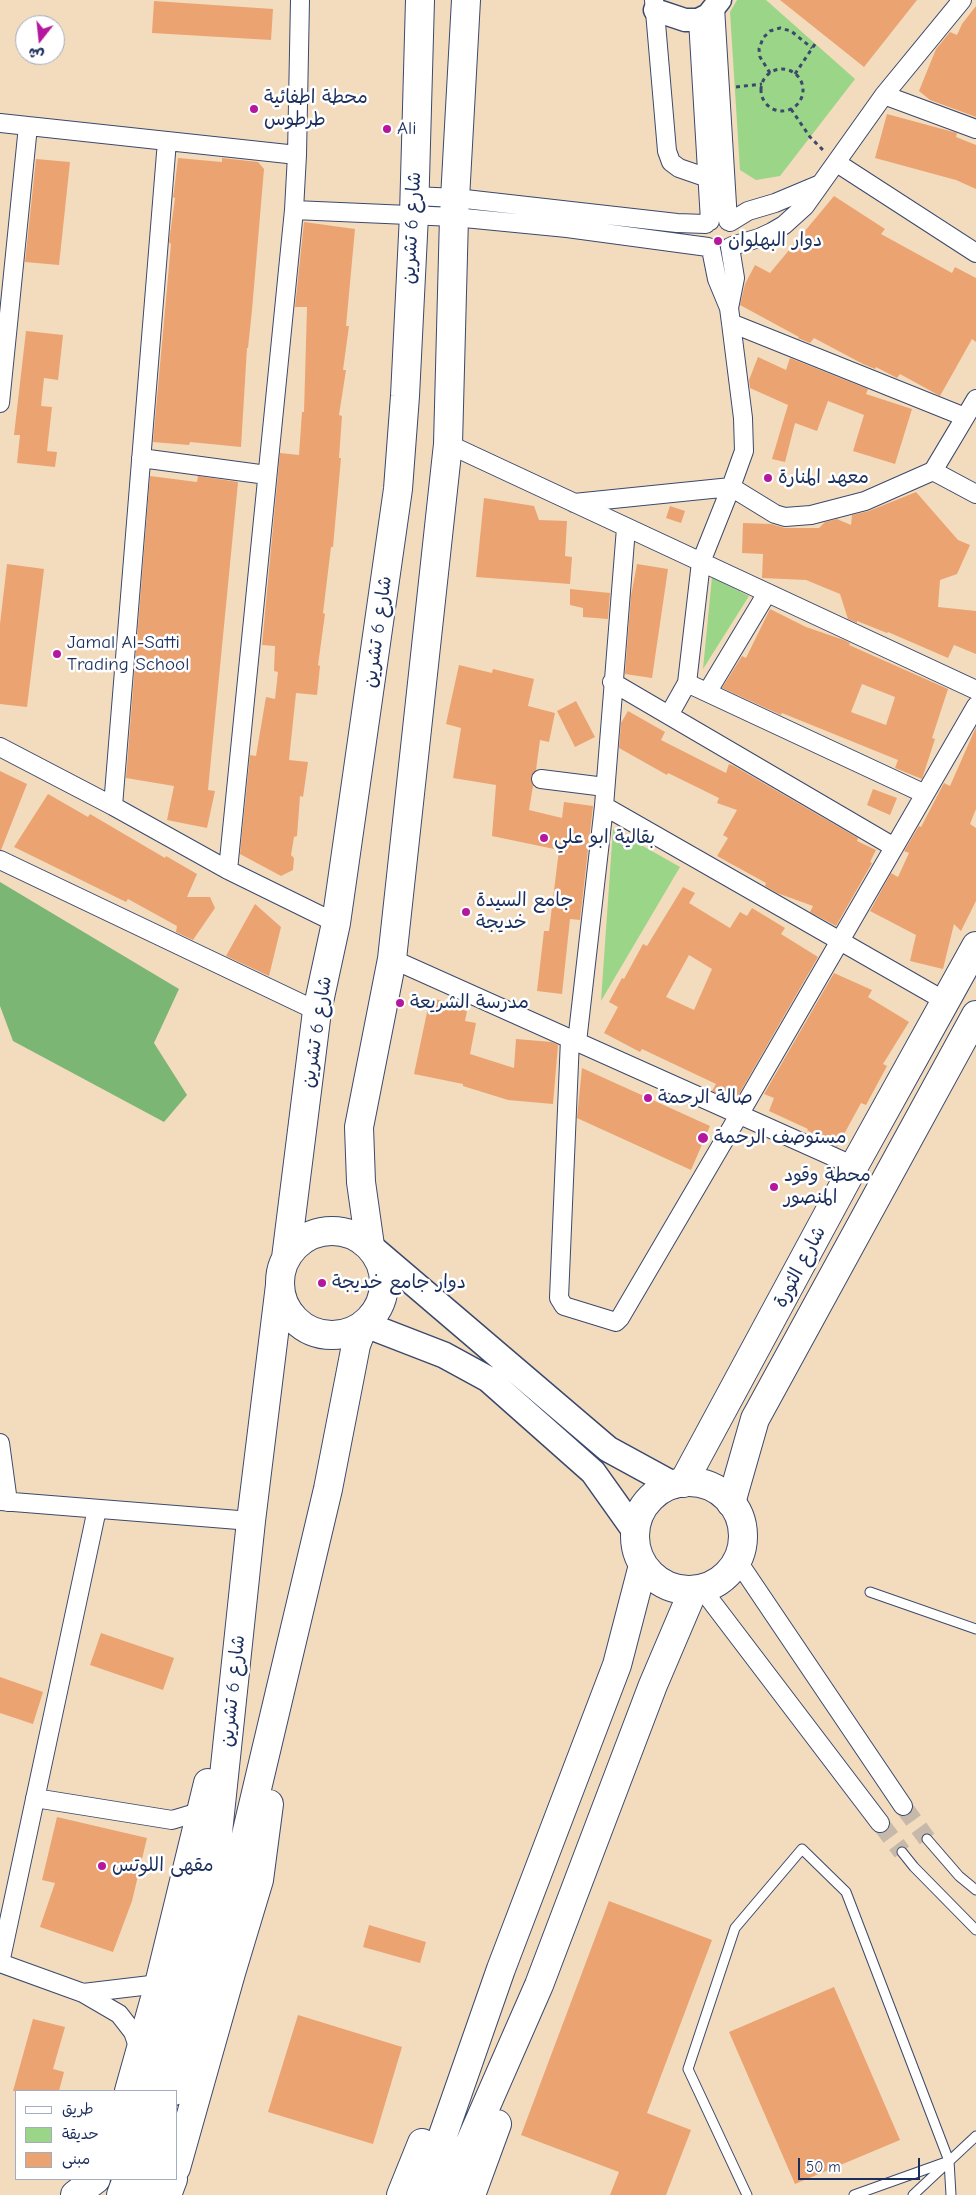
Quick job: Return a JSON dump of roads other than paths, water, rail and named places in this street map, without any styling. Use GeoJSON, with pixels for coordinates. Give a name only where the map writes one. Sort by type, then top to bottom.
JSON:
{"type":"FeatureCollection","features":[{"type":"Feature","properties":{"kind":"main road","name":"شارع 6 تشرين"},"geometry":{"type":"LineString","coordinates":[[286,1258],[317,1011],[336,923],[398,489],[405,396],[414,206],[420,0]]}},
{"type":"Feature","properties":{"kind":"main road"},"geometry":{"type":"LineString","coordinates":[[466,0],[455,208],[448,444],[392,959],[359,1127],[361,1182],[370,1246],[380,1261],[385,1278],[383,1296],[376,1312],[364,1324],[350,1332],[334,1334],[318,1332],[303,1326],[292,1315],[284,1301],[280,1285],[286,1258],[296,1245],[310,1236],[325,1231],[341,1232],[357,1237],[370,1246],[608,1449],[678,1484]]}},
{"type":"Feature","properties":{"kind":"main road","name":"شارع الثورة"},"geometry":{"type":"LineString","coordinates":[[678,1484],[976,946]]}},
{"type":"Feature","properties":{"kind":"main road","name":"شارع الثورة"},"geometry":{"type":"LineString","coordinates":[[731,1503],[756,1419],[976,1015]]}},
{"type":"Feature","properties":{"kind":"main road","name":"شارع 6 تشرين"},"geometry":{"type":"LineString","coordinates":[[174,2090],[225,1872],[237,1655],[251,1521],[280,1285]]}},
{"type":"Feature","properties":{"kind":"main road","name":"شارع 6 تشرين"},"geometry":{"type":"LineString","coordinates":[[153,2090],[225,1872],[287,1660],[328,1489],[356,1345],[364,1324]]}},
{"type":"Feature","properties":{"kind":"main road"},"geometry":{"type":"LineString","coordinates":[[364,1324],[444,1354],[488,1380],[592,1472],[635,1531]]}},
{"type":"Feature","properties":{"kind":"main road"},"geometry":{"type":"LineString","coordinates":[[678,1484],[701,1484],[718,1491],[731,1503],[739,1516],[742,1546],[737,1560],[729,1573],[717,1583],[698,1590],[669,1587],[654,1578],[643,1565],[636,1550],[635,1531],[638,1516],[647,1502],[659,1491],[678,1484]]}},
{"type":"Feature","properties":{"kind":"main road"},"geometry":{"type":"LineString","coordinates":[[422,2195],[501,1970],[617,1665],[643,1565]]}},
{"type":"Feature","properties":{"kind":"main road"},"geometry":{"type":"LineString","coordinates":[[448,2195],[539,1985],[653,1685],[698,1590]]}},
{"type":"Feature","properties":{"kind":"main road"},"geometry":{"type":"LineString","coordinates":[[129,2090],[159,1984],[202,1811],[237,1655]]}},
{"type":"Feature","properties":{"kind":"main road"},"geometry":{"type":"LineString","coordinates":[[178,2161],[259,1880],[287,1660]]}},
{"type":"Feature","properties":{"kind":"main road"},"geometry":{"type":"LineString","coordinates":[[401,2195],[447,2072],[501,1970]]}},
{"type":"Feature","properties":{"kind":"main road"},"geometry":{"type":"LineString","coordinates":[[471,2195],[507,2098],[539,1985]]}},
{"type":"Feature","properties":{"kind":"main road"},"geometry":{"type":"LineString","coordinates":[[75,2195],[96,2180]]}},
{"type":"Feature","properties":{"kind":"main road"},"geometry":{"type":"LineString","coordinates":[[88,2195],[96,2180]]}},
{"type":"Feature","properties":{"kind":"main road"},"geometry":{"type":"LineString","coordinates":[[121,2195],[127,2180]]}},
{"type":"Feature","properties":{"kind":"main road"},"geometry":{"type":"LineString","coordinates":[[143,2195],[148,2180]]}},
{"type":"Feature","properties":{"kind":"main road"},"geometry":{"type":"LineString","coordinates":[[167,2195],[173,2180]]}},
{"type":"Feature","properties":{"kind":"street"},"geometry":{"type":"LineString","coordinates":[[228,870],[294,210],[300,0]]}},
{"type":"Feature","properties":{"kind":"street"},"geometry":{"type":"LineString","coordinates":[[455,208],[567,228],[720,251],[759,238],[784,225],[805,206],[818,185],[837,163],[884,95],[962,0]]}},
{"type":"Feature","properties":{"kind":"street"},"geometry":{"type":"LineString","coordinates":[[654,5],[685,20],[711,9]]}},
{"type":"Feature","properties":{"kind":"street"},"geometry":{"type":"LineString","coordinates":[[654,5],[667,151],[671,162],[678,168],[708,178]]}},
{"type":"Feature","properties":{"kind":"street"},"geometry":{"type":"LineString","coordinates":[[711,9],[720,89],[729,221],[736,230],[736,236],[731,246],[735,278],[730,315]]}},
{"type":"Feature","properties":{"kind":"street"},"geometry":{"type":"LineString","coordinates":[[669,715],[687,683],[701,562],[744,450],[743,418],[730,315],[717,279],[709,248],[703,238],[708,223],[711,9]]}},
{"type":"Feature","properties":{"kind":"street"},"geometry":{"type":"LineString","coordinates":[[884,95],[976,129]]}},
{"type":"Feature","properties":{"kind":"street"},"geometry":{"type":"LineString","coordinates":[[0,123],[297,155]]}},
{"type":"Feature","properties":{"kind":"street"},"geometry":{"type":"LineString","coordinates":[[0,403],[28,126]]}},
{"type":"Feature","properties":{"kind":"street"},"geometry":{"type":"LineString","coordinates":[[113,806],[168,141]]}},
{"type":"Feature","properties":{"kind":"street"},"geometry":{"type":"LineString","coordinates":[[837,163],[976,253]]}},
{"type":"Feature","properties":{"kind":"street"},"geometry":{"type":"LineString","coordinates":[[294,210],[414,206],[676,223],[708,223],[719,218],[729,221],[748,211],[775,203],[818,185]]}},
{"type":"Feature","properties":{"kind":"street"},"geometry":{"type":"LineString","coordinates":[[730,315],[964,417]]}},
{"type":"Feature","properties":{"kind":"street"},"geometry":{"type":"LineString","coordinates":[[574,503],[731,487],[776,514],[785,517],[811,515],[865,501],[933,472],[976,399]]}},
{"type":"Feature","properties":{"kind":"street"},"geometry":{"type":"LineString","coordinates":[[448,444],[976,690]]}},
{"type":"Feature","properties":{"kind":"street"},"geometry":{"type":"LineString","coordinates":[[141,458],[267,476]]}},
{"type":"Feature","properties":{"kind":"street"},"geometry":{"type":"LineString","coordinates":[[933,472],[976,494]]}},
{"type":"Feature","properties":{"kind":"street"},"geometry":{"type":"LineString","coordinates":[[626,528],[612,682],[604,806],[574,1041],[560,1298],[564,1306],[611,1322],[616,1322],[620,1318],[976,706]]}},
{"type":"Feature","properties":{"kind":"street"},"geometry":{"type":"LineString","coordinates":[[708,692],[767,593]]}},
{"type":"Feature","properties":{"kind":"street"},"geometry":{"type":"LineString","coordinates":[[612,682],[894,847]]}},
{"type":"Feature","properties":{"kind":"street"},"geometry":{"type":"LineString","coordinates":[[687,683],[925,794]]}},
{"type":"Feature","properties":{"kind":"street"},"geometry":{"type":"LineString","coordinates":[[0,747],[113,806],[228,870],[336,923]]}},
{"type":"Feature","properties":{"kind":"street"},"geometry":{"type":"LineString","coordinates":[[540,779],[605,787]]}},
{"type":"Feature","properties":{"kind":"street"},"geometry":{"type":"LineString","coordinates":[[604,806],[945,1001]]}},
{"type":"Feature","properties":{"kind":"street"},"geometry":{"type":"LineString","coordinates":[[0,860],[317,1011]]}},
{"type":"Feature","properties":{"kind":"street"},"geometry":{"type":"LineString","coordinates":[[392,959],[854,1166]]}},
{"type":"Feature","properties":{"kind":"street"},"geometry":{"type":"LineString","coordinates":[[0,1443],[4,1501],[251,1521]]}},
{"type":"Feature","properties":{"kind":"street"},"geometry":{"type":"LineString","coordinates":[[97,1509],[0,1963],[83,1994],[119,2014],[133,2032],[140,2053]]}},
{"type":"Feature","properties":{"kind":"street"},"geometry":{"type":"LineString","coordinates":[[737,1560],[903,1806]]}},
{"type":"Feature","properties":{"kind":"street"},"geometry":{"type":"LineString","coordinates":[[698,1590],[880,1823]]}},
{"type":"Feature","properties":{"kind":"street"},"geometry":{"type":"LineString","coordinates":[[35,1798],[172,1820],[202,1811]]}},
{"type":"Feature","properties":{"kind":"street"},"geometry":{"type":"LineString","coordinates":[[83,1994],[159,1984]]}},
{"type":"Feature","properties":{"kind":"lane"},"geometry":{"type":"LineString","coordinates":[[870,1592],[976,1629]]}},
{"type":"Feature","properties":{"kind":"lane"},"geometry":{"type":"LineString","coordinates":[[927,1839],[959,1876],[976,1890]]}},
{"type":"Feature","properties":{"kind":"lane"},"geometry":{"type":"LineString","coordinates":[[746,2195],[688,2069],[735,1928],[802,1849],[846,1892],[949,2161],[951,2195]]}},
{"type":"Feature","properties":{"kind":"lane"},"geometry":{"type":"LineString","coordinates":[[902,1852],[914,1867],[976,1930]]}},
{"type":"Feature","properties":{"kind":"lane"},"geometry":{"type":"LineString","coordinates":[[913,2195],[976,2136]]}},
{"type":"Feature","properties":{"kind":"lane"},"geometry":{"type":"LineString","coordinates":[[854,2195],[949,2161]]}},
{"type":"Feature","properties":{"kind":"tunnel"},"geometry":{"type":"LineString","coordinates":[[903,1806],[927,1839]]}},
{"type":"Feature","properties":{"kind":"tunnel"},"geometry":{"type":"LineString","coordinates":[[880,1823],[902,1852]]}},
{"type":"Feature","properties":{"kind":"place","name":"محطة اطفائية طرطوس"},"geometry":{"type":"Point","coordinates":[254,109]}},
{"type":"Feature","properties":{"kind":"place","name":"Ali"},"geometry":{"type":"Point","coordinates":[387,129]}},
{"type":"Feature","properties":{"kind":"place","name":"دوار البهلوان"},"geometry":{"type":"Point","coordinates":[718,241]}},
{"type":"Feature","properties":{"kind":"place","name":"معهد المنارة"},"geometry":{"type":"Point","coordinates":[768,478]}},
{"type":"Feature","properties":{"kind":"place","name":"Jamal Al-Satti Trading School"},"geometry":{"type":"Point","coordinates":[57,654]}},
{"type":"Feature","properties":{"kind":"place","name":"بقالية ابو علي"},"geometry":{"type":"Point","coordinates":[544,838]}},
{"type":"Feature","properties":{"kind":"place","name":"جامع السيدة خديجة"},"geometry":{"type":"Point","coordinates":[466,912]}},
{"type":"Feature","properties":{"kind":"place","name":"مدرسة الشريعة"},"geometry":{"type":"Point","coordinates":[400,1003]}},
{"type":"Feature","properties":{"kind":"place","name":"صالة الرحمة"},"geometry":{"type":"Point","coordinates":[648,1098]}},
{"type":"Feature","properties":{"kind":"place","name":"مستوصف الرحمة"},"geometry":{"type":"Point","coordinates":[703,1138]}},
{"type":"Feature","properties":{"kind":"place","name":"محطة وقود المنصور"},"geometry":{"type":"Point","coordinates":[774,1187]}},
{"type":"Feature","properties":{"kind":"place","name":"دوار جامع خديجة"},"geometry":{"type":"Point","coordinates":[322,1283]}},
{"type":"Feature","properties":{"kind":"place","name":"مقهى اللوتس"},"geometry":{"type":"Point","coordinates":[102,1866]}}]}
